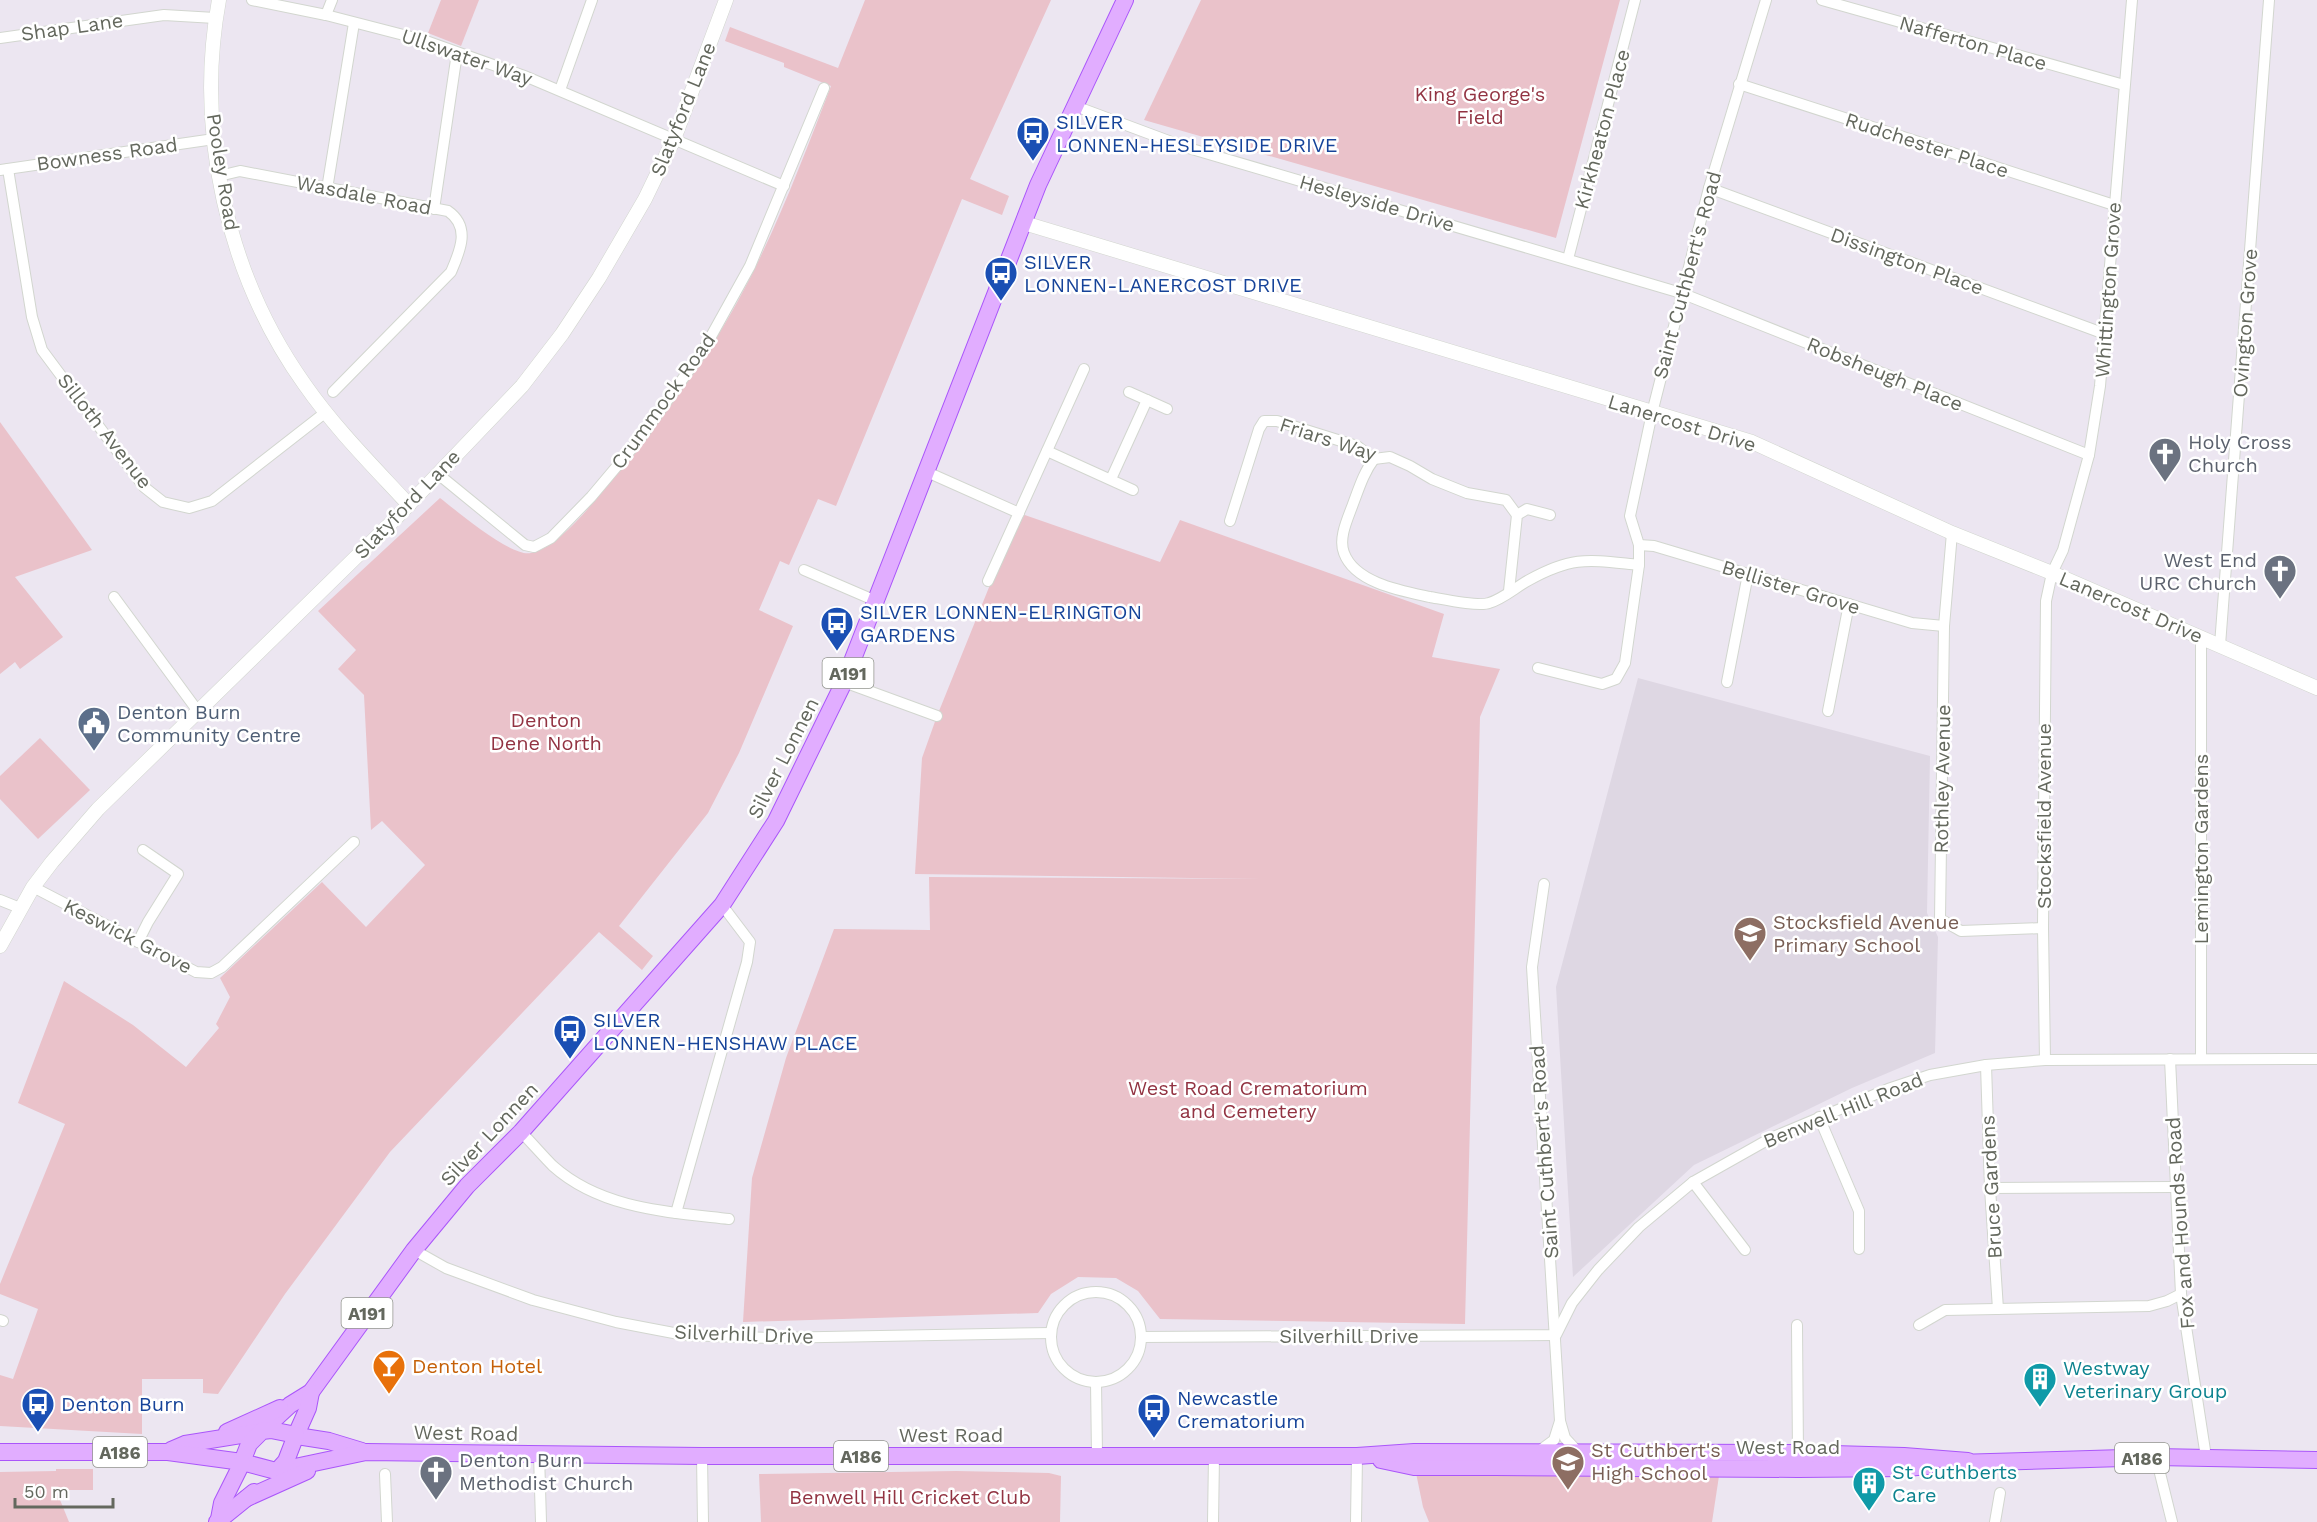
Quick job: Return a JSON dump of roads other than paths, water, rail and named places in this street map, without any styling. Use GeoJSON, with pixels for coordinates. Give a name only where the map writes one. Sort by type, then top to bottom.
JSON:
{"type":"FeatureCollection","features":[{"type":"Feature","properties":{"kind":"main road","name":"Silver Lonnen"},"geometry":{"type":"LineString","coordinates":[[297,1436],[310,1400],[414,1250],[467,1186],[521,1132],[722,905],[776,821],[844,682],[1038,185],[1125,0]]}},
{"type":"Feature","properties":{"kind":"main road","name":"Silver Lonnen"},"geometry":{"type":"LineString","coordinates":[[261,1431],[290,1405],[310,1400]]}},
{"type":"Feature","properties":{"kind":"main road"},"geometry":{"type":"LineString","coordinates":[[310,1400],[315,1424],[328,1441]]}},
{"type":"Feature","properties":{"kind":"main road"},"geometry":{"type":"LineString","coordinates":[[208,1442],[268,1412],[290,1405]]}},
{"type":"Feature","properties":{"kind":"main road","name":"A186"},"geometry":{"type":"LineString","coordinates":[[168,1452],[185,1444],[208,1442],[261,1431],[271,1430],[297,1436]]}},
{"type":"Feature","properties":{"kind":"main road","name":"A191"},"geometry":{"type":"LineString","coordinates":[[218,1521],[222,1503],[249,1444],[261,1431]]}},
{"type":"Feature","properties":{"kind":"main road","name":"West Road"},"geometry":{"type":"LineString","coordinates":[[297,1436],[328,1441],[366,1452]]}},
{"type":"Feature","properties":{"kind":"main road","name":"A191"},"geometry":{"type":"LineString","coordinates":[[218,1521],[247,1498],[286,1461],[297,1436]]}},
{"type":"Feature","properties":{"kind":"main road","name":"A186"},"geometry":{"type":"LineString","coordinates":[[0,1452],[168,1452],[242,1463],[276,1471]]}},
{"type":"Feature","properties":{"kind":"main road","name":"West Road"},"geometry":{"type":"LineString","coordinates":[[276,1471],[366,1452],[702,1456],[1357,1456],[1414,1452],[1578,1452],[1907,1468],[1968,1461],[2156,1457],[2317,1460]]}},
{"type":"Feature","properties":{"kind":"main road","name":"West Road"},"geometry":{"type":"LineString","coordinates":[[1357,1456],[1414,1467],[1798,1461]]}},
{"type":"Feature","properties":{"kind":"main road"},"geometry":{"type":"LineString","coordinates":[[247,1498],[332,1458]]}},
{"type":"Feature","properties":{"kind":"main road"},"geometry":{"type":"LineString","coordinates":[[216,1459],[225,1472],[228,1491]]}},
{"type":"Feature","properties":{"kind":"street","name":"Pooley Road"},"geometry":{"type":"LineString","coordinates":[[219,0],[215,18],[212,66],[214,139],[219,176],[233,241],[264,317],[291,364],[326,412],[409,505]]}},
{"type":"Feature","properties":{"kind":"street","name":"Ullswater Way"},"geometry":{"type":"LineString","coordinates":[[252,0],[326,15],[423,40],[560,90],[784,186]]}},
{"type":"Feature","properties":{"kind":"street"},"geometry":{"type":"LineString","coordinates":[[326,15],[332,0]]}},
{"type":"Feature","properties":{"kind":"street"},"geometry":{"type":"LineString","coordinates":[[560,90],[592,0]]}},
{"type":"Feature","properties":{"kind":"street","name":"Slatyford Lane"},"geometry":{"type":"LineString","coordinates":[[0,946],[33,887],[98,809],[409,505],[522,386],[562,334],[645,199],[674,139],[726,0]]}},
{"type":"Feature","properties":{"kind":"street","name":"Kirkheaton Place"},"geometry":{"type":"LineString","coordinates":[[1568,259],[1635,0]]}},
{"type":"Feature","properties":{"kind":"street","name":"Saint Cuthbert's Road"},"geometry":{"type":"LineString","coordinates":[[1538,668],[1602,684],[1616,679],[1625,663],[1639,565],[1639,545],[1630,516],[1652,413],[1708,188],[1766,0]]}},
{"type":"Feature","properties":{"kind":"street","name":"Nafferton Place"},"geometry":{"type":"LineString","coordinates":[[1822,0],[2124,85]]}},
{"type":"Feature","properties":{"kind":"street","name":"Whittington Grove"},"geometry":{"type":"LineString","coordinates":[[2052,573],[2063,550],[2089,455],[2100,386],[2132,0]]}},
{"type":"Feature","properties":{"kind":"street","name":"Ovington Grove"},"geometry":{"type":"LineString","coordinates":[[2220,645],[2269,0]]}},
{"type":"Feature","properties":{"kind":"street","name":"Shap Lane"},"geometry":{"type":"LineString","coordinates":[[0,38],[164,15],[215,18]]}},
{"type":"Feature","properties":{"kind":"street"},"geometry":{"type":"LineString","coordinates":[[327,189],[354,23]]}},
{"type":"Feature","properties":{"kind":"street"},"geometry":{"type":"LineString","coordinates":[[434,209],[457,53]]}},
{"type":"Feature","properties":{"kind":"street","name":"Rudchester Place"},"geometry":{"type":"LineString","coordinates":[[1739,84],[2114,205]]}},
{"type":"Feature","properties":{"kind":"street","name":"Crummock Road"},"geometry":{"type":"LineString","coordinates":[[438,474],[525,545],[534,547],[551,538],[591,497],[639,440],[705,349],[750,266],[824,88]]}},
{"type":"Feature","properties":{"kind":"street","name":"Hesleyside Drive"},"geometry":{"type":"LineString","coordinates":[[1075,106],[1185,147],[1681,293]]}},
{"type":"Feature","properties":{"kind":"street","name":"Bowness Road"},"geometry":{"type":"LineString","coordinates":[[4,170],[214,139]]}},
{"type":"Feature","properties":{"kind":"street","name":"Silloth Avenue"},"geometry":{"type":"LineString","coordinates":[[4,170],[32,317],[42,350],[144,487],[163,502],[189,508],[212,501],[326,412]]}},
{"type":"Feature","properties":{"kind":"street","name":"Wasdale Road"},"geometry":{"type":"LineString","coordinates":[[219,176],[240,171],[448,211],[457,218],[462,226],[460,251],[451,272],[333,392]]}},
{"type":"Feature","properties":{"kind":"street","name":"Dissington Place"},"geometry":{"type":"LineString","coordinates":[[1708,188],[2105,334]]}},
{"type":"Feature","properties":{"kind":"street","name":"Lanercost Drive"},"geometry":{"type":"LineString","coordinates":[[1024,223],[1752,442],[1952,533],[2052,573],[2317,688]]}},
{"type":"Feature","properties":{"kind":"street","name":"Robsheugh Place"},"geometry":{"type":"LineString","coordinates":[[1681,293],[2089,455]]}},
{"type":"Feature","properties":{"kind":"street"},"geometry":{"type":"LineString","coordinates":[[988,581],[1084,369]]}},
{"type":"Feature","properties":{"kind":"street"},"geometry":{"type":"LineString","coordinates":[[1129,392],[1167,410]]}},
{"type":"Feature","properties":{"kind":"street"},"geometry":{"type":"LineString","coordinates":[[1111,479],[1147,400]]}},
{"type":"Feature","properties":{"kind":"street","name":"Friars Way"},"geometry":{"type":"LineString","coordinates":[[1230,521],[1259,429],[1264,421],[1277,421],[1338,439],[1357,446],[1374,459],[1390,457],[1432,479],[1467,493],[1506,500],[1517,515]]}},
{"type":"Feature","properties":{"kind":"street"},"geometry":{"type":"LineString","coordinates":[[1047,451],[1133,490]]}},
{"type":"Feature","properties":{"kind":"street"},"geometry":{"type":"LineString","coordinates":[[1374,459],[1367,468],[1345,525],[1343,551],[1353,568],[1366,576],[1410,593],[1488,604],[1562,563],[1582,560],[1639,565]]}},
{"type":"Feature","properties":{"kind":"street"},"geometry":{"type":"LineString","coordinates":[[927,472],[1019,513]]}},
{"type":"Feature","properties":{"kind":"street"},"geometry":{"type":"LineString","coordinates":[[1509,591],[1517,515],[1527,509],[1550,515]]}},
{"type":"Feature","properties":{"kind":"street","name":"Rothley Avenue"},"geometry":{"type":"LineString","coordinates":[[1952,533],[1944,626],[1940,919],[1961,931],[2043,928]]}},
{"type":"Feature","properties":{"kind":"street","name":"Bellister Grove"},"geometry":{"type":"LineString","coordinates":[[1639,545],[1654,546],[1912,623],[1944,626]]}},
{"type":"Feature","properties":{"kind":"street"},"geometry":{"type":"LineString","coordinates":[[804,570],[876,601]]}},
{"type":"Feature","properties":{"kind":"street","name":"Stocksfield Avenue"},"geometry":{"type":"LineString","coordinates":[[2045,1060],[2043,928],[2046,601],[2052,573]]}},
{"type":"Feature","properties":{"kind":"street"},"geometry":{"type":"LineString","coordinates":[[1727,682],[1748,574]]}},
{"type":"Feature","properties":{"kind":"street"},"geometry":{"type":"LineString","coordinates":[[114,597],[197,710]]}},
{"type":"Feature","properties":{"kind":"street"},"geometry":{"type":"LineString","coordinates":[[1828,711],[1849,604]]}},
{"type":"Feature","properties":{"kind":"street","name":"Lemington Gardens"},"geometry":{"type":"LineString","coordinates":[[2201,638],[2201,1059]]}},
{"type":"Feature","properties":{"kind":"street"},"geometry":{"type":"LineString","coordinates":[[844,682],[937,716]]}},
{"type":"Feature","properties":{"kind":"street","name":"Keswick Grove"},"geometry":{"type":"LineString","coordinates":[[33,887],[196,972],[211,974],[222,967],[354,842]]}},
{"type":"Feature","properties":{"kind":"street"},"geometry":{"type":"LineString","coordinates":[[138,942],[178,874],[143,850]]}},
{"type":"Feature","properties":{"kind":"street","name":"Saint Cuthbert's Road"},"geometry":{"type":"LineString","coordinates":[[1544,884],[1532,967],[1560,1421],[1565,1438],[1578,1452]]}},
{"type":"Feature","properties":{"kind":"street"},"geometry":{"type":"LineString","coordinates":[[0,900],[20,908]]}},
{"type":"Feature","properties":{"kind":"street"},"geometry":{"type":"LineString","coordinates":[[676,1213],[747,962],[750,942],[722,905]]}},
{"type":"Feature","properties":{"kind":"street","name":"Fox and Hounds Road"},"geometry":{"type":"LineString","coordinates":[[2170,1059],[2181,1294],[2206,1457]]}},
{"type":"Feature","properties":{"kind":"street","name":"Benwell Hill Road"},"geometry":{"type":"LineString","coordinates":[[1556,1335],[1572,1303],[1599,1270],[1639,1227],[1693,1182],[1770,1138],[1929,1075],[1986,1065],[2045,1060],[2317,1059]]}},
{"type":"Feature","properties":{"kind":"street","name":"Bruce Gardens"},"geometry":{"type":"LineString","coordinates":[[1986,1065],[1990,1188],[1998,1309]]}},
{"type":"Feature","properties":{"kind":"street"},"geometry":{"type":"LineString","coordinates":[[1819,1117],[1859,1211],[1859,1249]]}},
{"type":"Feature","properties":{"kind":"street"},"geometry":{"type":"LineString","coordinates":[[521,1132],[555,1167],[594,1193],[634,1207],[729,1219]]}},
{"type":"Feature","properties":{"kind":"street"},"geometry":{"type":"LineString","coordinates":[[1693,1182],[1745,1250]]}},
{"type":"Feature","properties":{"kind":"street"},"geometry":{"type":"LineString","coordinates":[[1990,1188],[2175,1187]]}},
{"type":"Feature","properties":{"kind":"street","name":"Silverhill Drive"},"geometry":{"type":"LineString","coordinates":[[414,1250],[446,1268],[533,1300],[616,1322],[684,1335],[770,1338],[1052,1333]]}},
{"type":"Feature","properties":{"kind":"street"},"geometry":{"type":"LineString","coordinates":[[1098,1292],[1111,1295],[1128,1306],[1139,1323],[1142,1337],[1139,1351],[1128,1369],[1110,1380],[1096,1382],[1081,1380],[1068,1373],[1058,1362],[1052,1348],[1052,1333],[1058,1314],[1072,1299],[1098,1292]]}},
{"type":"Feature","properties":{"kind":"street"},"geometry":{"type":"LineString","coordinates":[[1919,1325],[1945,1310],[2149,1306],[2181,1294]]}},
{"type":"Feature","properties":{"kind":"street"},"geometry":{"type":"LineString","coordinates":[[1797,1325],[1798,1461]]}},
{"type":"Feature","properties":{"kind":"street","name":"Silverhill Drive"},"geometry":{"type":"LineString","coordinates":[[1142,1337],[1556,1335]]}},
{"type":"Feature","properties":{"kind":"street"},"geometry":{"type":"LineString","coordinates":[[1096,1382],[1097,1455]]}},
{"type":"Feature","properties":{"kind":"street"},"geometry":{"type":"LineString","coordinates":[[1536,1452],[1554,1440],[1560,1421]]}},
{"type":"Feature","properties":{"kind":"street"},"geometry":{"type":"LineString","coordinates":[[539,1454],[541,1522]]}},
{"type":"Feature","properties":{"kind":"street"},"geometry":{"type":"LineString","coordinates":[[702,1456],[703,1522]]}},
{"type":"Feature","properties":{"kind":"street"},"geometry":{"type":"LineString","coordinates":[[1213,1522],[1214,1456]]}},
{"type":"Feature","properties":{"kind":"street"},"geometry":{"type":"LineString","coordinates":[[1356,1522],[1357,1456]]}},
{"type":"Feature","properties":{"kind":"street"},"geometry":{"type":"LineString","coordinates":[[2156,1457],[2172,1522]]}},
{"type":"Feature","properties":{"kind":"street"},"geometry":{"type":"LineString","coordinates":[[385,1474],[387,1522]]}},
{"type":"Feature","properties":{"kind":"street"},"geometry":{"type":"LineString","coordinates":[[1995,1522],[2000,1493]]}},
{"type":"Feature","properties":{"kind":"place","name":"SILVER LONNEN-HESLEYSIDE DRIVE"},"geometry":{"type":"Point","coordinates":[1033,162]}},
{"type":"Feature","properties":{"kind":"place","name":"SILVER LONNEN-LANERCOST DRIVE"},"geometry":{"type":"Point","coordinates":[1001,302]}},
{"type":"Feature","properties":{"kind":"place","name":"Holy Cross Church"},"geometry":{"type":"Point","coordinates":[2165,483]}},
{"type":"Feature","properties":{"kind":"place","name":"West End URC Church"},"geometry":{"type":"Point","coordinates":[2280,600]}},
{"type":"Feature","properties":{"kind":"place","name":"SILVER LONNEN-ELRINGTON GARDENS"},"geometry":{"type":"Point","coordinates":[837,652]}},
{"type":"Feature","properties":{"kind":"place","name":"Denton Burn Community Centre"},"geometry":{"type":"Point","coordinates":[94,752]}},
{"type":"Feature","properties":{"kind":"place","name":"Stocksfield Avenue Primary School"},"geometry":{"type":"Point","coordinates":[1750,962]}},
{"type":"Feature","properties":{"kind":"place","name":"SILVER LONNEN-HENSHAW PLACE"},"geometry":{"type":"Point","coordinates":[570,1060]}},
{"type":"Feature","properties":{"kind":"place","name":"Denton Hotel"},"geometry":{"type":"Point","coordinates":[389,1395]}},
{"type":"Feature","properties":{"kind":"place","name":"Westway Veterinary Group"},"geometry":{"type":"Point","coordinates":[2040,1408]}},
{"type":"Feature","properties":{"kind":"place","name":"Denton Burn"},"geometry":{"type":"Point","coordinates":[38,1433]}},
{"type":"Feature","properties":{"kind":"place","name":"Newcastle Crematorium"},"geometry":{"type":"Point","coordinates":[1154,1439]}},
{"type":"Feature","properties":{"kind":"place","name":"St Cuthbert's High School"},"geometry":{"type":"Point","coordinates":[1568,1491]}},
{"type":"Feature","properties":{"kind":"place","name":"Denton Burn Methodist Church"},"geometry":{"type":"Point","coordinates":[436,1501]}},
{"type":"Feature","properties":{"kind":"place","name":"St Cuthberts Care"},"geometry":{"type":"Point","coordinates":[1869,1512]}},
{"type":"Feature","properties":{"kind":"park label","name":"King George's Field"},"geometry":{"type":"Point","coordinates":[1480,106]}},
{"type":"Feature","properties":{"kind":"park label","name":"Denton Dene North"},"geometry":{"type":"Point","coordinates":[546,732]}},
{"type":"Feature","properties":{"kind":"park label","name":"West Road Crematorium and Cemetery"},"geometry":{"type":"Point","coordinates":[1248,1100]}},
{"type":"Feature","properties":{"kind":"park label","name":"Benwell Hill Cricket Club"},"geometry":{"type":"Point","coordinates":[910,1497]}}]}
